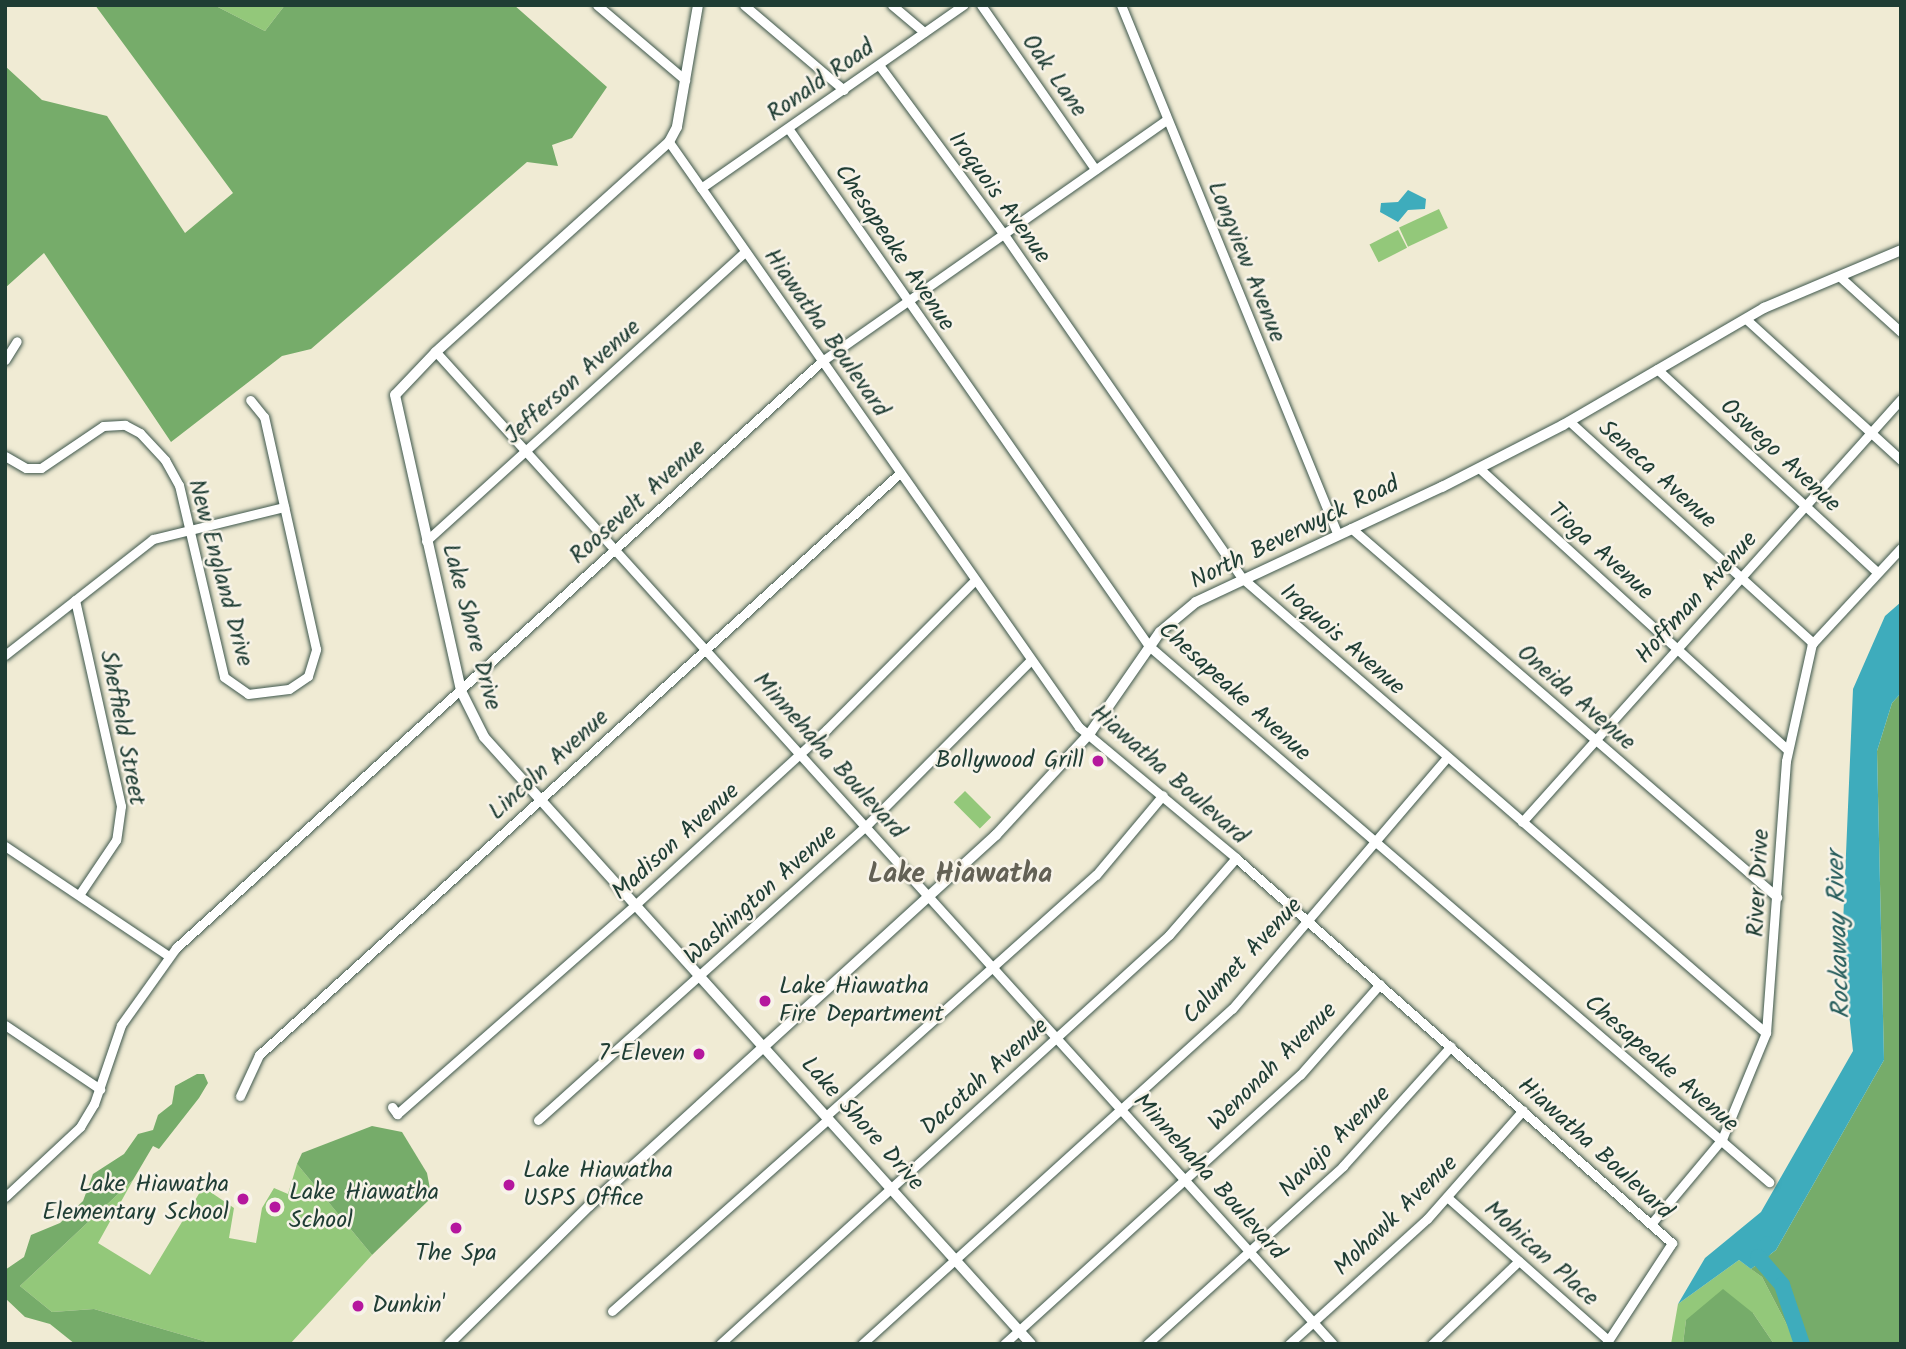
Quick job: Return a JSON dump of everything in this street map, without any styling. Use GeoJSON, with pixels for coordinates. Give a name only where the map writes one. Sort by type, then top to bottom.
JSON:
{"type":"FeatureCollection","features":[{"type":"Feature","properties":{"kind":"street"},"geometry":{"type":"LineString","coordinates":[[597,5],[685,80]]}},
{"type":"Feature","properties":{"kind":"street","name":"Lake Shore Drive"},"geometry":{"type":"LineString","coordinates":[[698,5],[677,127],[668,142],[397,390],[394,401],[461,691],[479,730],[539,800],[1031,1344]]}},
{"type":"Feature","properties":{"kind":"street"},"geometry":{"type":"LineString","coordinates":[[744,5],[844,90]]}},
{"type":"Feature","properties":{"kind":"street"},"geometry":{"type":"LineString","coordinates":[[892,5],[924,32]]}},
{"type":"Feature","properties":{"kind":"street","name":"Ronald Road"},"geometry":{"type":"LineString","coordinates":[[701,188],[964,5]]}},
{"type":"Feature","properties":{"kind":"street","name":"Oak Lane"},"geometry":{"type":"LineString","coordinates":[[981,5],[1096,169]]}},
{"type":"Feature","properties":{"kind":"street","name":"Longview Avenue"},"geometry":{"type":"LineString","coordinates":[[1121,5],[1337,533]]}},
{"type":"Feature","properties":{"kind":"street","name":"Iroquois Avenue"},"geometry":{"type":"LineString","coordinates":[[879,65],[1003,233],[1241,577],[1766,1033]]}},
{"type":"Feature","properties":{"kind":"street","name":"Roosevelt Avenue"},"geometry":{"type":"LineString","coordinates":[[7,1192],[80,1126],[100,1089],[121,1025],[169,956],[822,361],[1167,119]]}},
{"type":"Feature","properties":{"kind":"street","name":"Chesapeake Avenue"},"geometry":{"type":"LineString","coordinates":[[788,128],[1149,646],[1769,1182]]}},
{"type":"Feature","properties":{"kind":"street","name":"Hiawatha Boulevard"},"geometry":{"type":"LineString","coordinates":[[668,142],[1079,727],[1090,733],[1236,858],[1672,1243],[1607,1342]]}},
{"type":"Feature","properties":{"kind":"street","name":"North Beverwyck Road"},"geometry":{"type":"LineString","coordinates":[[449,1344],[589,1206],[930,896],[1035,795],[1090,733],[1149,646],[1196,602],[1241,577],[1479,468],[1569,421],[1746,319],[1901,250]]}},
{"type":"Feature","properties":{"kind":"street","name":"Jefferson Avenue"},"geometry":{"type":"LineString","coordinates":[[426,541],[746,252]]}},
{"type":"Feature","properties":{"kind":"street"},"geometry":{"type":"LineString","coordinates":[[1839,276],[1901,332]]}},
{"type":"Feature","properties":{"kind":"street"},"geometry":{"type":"LineString","coordinates":[[1746,319],[1901,460]]}},
{"type":"Feature","properties":{"kind":"street"},"geometry":{"type":"LineString","coordinates":[[5,359],[17,341]]}},
{"type":"Feature","properties":{"kind":"street","name":"Minnehaha Boulevard"},"geometry":{"type":"LineString","coordinates":[[436,352],[1186,1178],[1333,1344]]}},
{"type":"Feature","properties":{"kind":"street","name":"Oswego Avenue"},"geometry":{"type":"LineString","coordinates":[[1657,369],[1876,571]]}},
{"type":"Feature","properties":{"kind":"street","name":"Hoffman Avenue"},"geometry":{"type":"LineString","coordinates":[[1522,822],[1901,399]]}},
{"type":"Feature","properties":{"kind":"street","name":"New England Drive"},"geometry":{"type":"LineString","coordinates":[[5,456],[26,468],[41,468],[97,428],[125,425],[140,433],[172,470],[190,529],[224,677],[248,694],[289,689],[308,676],[316,649],[264,417],[250,400]]}},
{"type":"Feature","properties":{"kind":"street","name":"Seneca Avenue"},"geometry":{"type":"LineString","coordinates":[[1569,421],[1813,643]]}},
{"type":"Feature","properties":{"kind":"street","name":"Tioga Avenue"},"geometry":{"type":"LineString","coordinates":[[1479,468],[1788,750]]}},
{"type":"Feature","properties":{"kind":"street","name":"Lincoln Avenue"},"geometry":{"type":"LineString","coordinates":[[240,1096],[259,1055],[900,473]]}},
{"type":"Feature","properties":{"kind":"street"},"geometry":{"type":"LineString","coordinates":[[5,655],[153,539],[284,507]]}},
{"type":"Feature","properties":{"kind":"street","name":"Oneida Avenue"},"geometry":{"type":"LineString","coordinates":[[1351,528],[1777,897]]}},
{"type":"Feature","properties":{"kind":"street","name":"River Drive"},"geometry":{"type":"LineString","coordinates":[[1651,1224],[1721,1141],[1766,1033],[1788,750],[1813,643],[1876,571],[1901,548]]}},
{"type":"Feature","properties":{"kind":"street","name":"Madison Avenue"},"geometry":{"type":"LineString","coordinates":[[392,1107],[397,1114],[635,905],[800,754],[975,580]]}},
{"type":"Feature","properties":{"kind":"street","name":"Sheffield Street"},"geometry":{"type":"LineString","coordinates":[[75,600],[121,806],[116,839],[79,895]]}},
{"type":"Feature","properties":{"kind":"street","name":"Washington Avenue"},"geometry":{"type":"LineString","coordinates":[[538,1120],[866,826],[1031,660]]}},
{"type":"Feature","properties":{"kind":"street","name":"Calumet Avenue"},"geometry":{"type":"LineString","coordinates":[[862,1344],[1232,1009],[1447,757]]}},
{"type":"Feature","properties":{"kind":"street"},"geometry":{"type":"LineString","coordinates":[[612,1311],[1096,874],[1163,795]]}},
{"type":"Feature","properties":{"kind":"street"},"geometry":{"type":"LineString","coordinates":[[5,846],[169,956]]}},
{"type":"Feature","properties":{"kind":"street","name":"Dacotah Avenue"},"geometry":{"type":"LineString","coordinates":[[720,1344],[1170,935],[1236,858]]}},
{"type":"Feature","properties":{"kind":"street","name":"Wenonah Avenue"},"geometry":{"type":"LineString","coordinates":[[1004,1344],[1300,1075],[1380,984]]}},
{"type":"Feature","properties":{"kind":"street"},"geometry":{"type":"LineString","coordinates":[[5,1025],[100,1089]]}},
{"type":"Feature","properties":{"kind":"street","name":"Navajo Avenue"},"geometry":{"type":"LineString","coordinates":[[1147,1344],[1343,1166],[1451,1046]]}},
{"type":"Feature","properties":{"kind":"street","name":"Mohawk Avenue"},"geometry":{"type":"LineString","coordinates":[[1289,1344],[1447,1196],[1523,1110]]}},
{"type":"Feature","properties":{"kind":"street","name":"Mohican Place"},"geometry":{"type":"LineString","coordinates":[[1447,1196],[1607,1342]]}},
{"type":"Feature","properties":{"kind":"street"},"geometry":{"type":"LineString","coordinates":[[1432,1344],[1519,1261]]}},
{"type":"Feature","properties":{"kind":"green space"},"geometry":{"type":"Polygon","coordinates":[[[95,5],[214,5],[265,31],[285,5],[514,5],[607,87],[572,138],[552,145],[558,166],[527,162],[311,349],[282,356],[171,442],[44,253],[5,288],[5,66],[42,100],[107,116],[185,233],[233,193],[95,5]]]}},
{"type":"Feature","properties":{"kind":"green space"},"geometry":{"type":"Polygon","coordinates":[[[214,5],[285,5],[265,31],[214,5]]]}},
{"type":"Feature","properties":{"kind":"green space"},"geometry":{"type":"Polygon","coordinates":[[[1439,209],[1448,228],[1408,247],[1399,228],[1439,209]]]}},
{"type":"Feature","properties":{"kind":"green space"},"geometry":{"type":"Polygon","coordinates":[[[1398,230],[1407,248],[1379,262],[1369,245],[1398,230]]]}},
{"type":"Feature","properties":{"kind":"green space"},"geometry":{"type":"Polygon","coordinates":[[[1901,693],[1901,1344],[1797,1344],[1762,1277],[1751,1269],[1776,1250],[1884,1060],[1877,751],[1892,703],[1901,693]]]}},
{"type":"Feature","properties":{"kind":"green space"},"geometry":{"type":"Polygon","coordinates":[[[965,791],[991,817],[980,828],[954,802],[965,791]]]}},
{"type":"Feature","properties":{"kind":"green space"},"geometry":{"type":"Polygon","coordinates":[[[197,1074],[204,1074],[208,1083],[159,1149],[153,1146],[133,1180],[20,1286],[52,1312],[94,1309],[207,1342],[291,1344],[75,1344],[50,1324],[25,1317],[5,1298],[5,1270],[24,1257],[31,1235],[60,1223],[83,1201],[93,1174],[124,1154],[138,1134],[153,1130],[158,1115],[172,1104],[175,1086],[197,1074]]]}},
{"type":"Feature","properties":{"kind":"green space"},"geometry":{"type":"Polygon","coordinates":[[[372,1126],[402,1132],[427,1173],[430,1199],[372,1255],[297,1164],[302,1153],[372,1126]]]}},
{"type":"Feature","properties":{"kind":"green space"},"geometry":{"type":"Polygon","coordinates":[[[297,1164],[372,1255],[290,1344],[207,1342],[94,1309],[52,1312],[20,1286],[133,1180],[98,1243],[150,1275],[203,1187],[234,1208],[229,1238],[256,1243],[262,1208],[274,1188],[288,1194],[297,1164]]]}},
{"type":"Feature","properties":{"kind":"green space"},"geometry":{"type":"Polygon","coordinates":[[[1739,1260],[1762,1277],[1797,1344],[1774,1344],[1753,1313],[1686,1320],[1683,1344],[1671,1344],[1678,1304],[1739,1260]]]}},
{"type":"Feature","properties":{"kind":"green space"},"geometry":{"type":"Polygon","coordinates":[[[1723,1289],[1753,1313],[1774,1344],[1683,1344],[1686,1320],[1723,1289]]]}},
{"type":"Feature","properties":{"kind":"water"},"geometry":{"type":"Polygon","coordinates":[[[1408,190],[1426,199],[1425,209],[1408,210],[1398,222],[1380,212],[1381,203],[1398,202],[1408,190]]]}},
{"type":"Feature","properties":{"kind":"water"},"geometry":{"type":"Polygon","coordinates":[[[1901,602],[1901,693],[1892,703],[1877,751],[1884,1060],[1776,1250],[1751,1269],[1739,1260],[1678,1304],[1705,1258],[1761,1212],[1853,1051],[1842,948],[1853,689],[1885,616],[1901,602]]]}},
{"type":"Feature","properties":{"kind":"waterway","name":"Rockaway River"},"geometry":{"type":"LineString","coordinates":[[1768,1244],[1758,1257],[1782,1285],[1802,1344]]}},
{"type":"Feature","properties":{"kind":"place","name":"Bollywood Grill"},"geometry":{"type":"Point","coordinates":[1098,761]}},
{"type":"Feature","properties":{"kind":"place","name":"Lake Hiawatha Fire Department"},"geometry":{"type":"Point","coordinates":[765,1001]}},
{"type":"Feature","properties":{"kind":"place","name":"7-Eleven"},"geometry":{"type":"Point","coordinates":[699,1054]}},
{"type":"Feature","properties":{"kind":"place","name":"Lake Hiawatha USPS Office"},"geometry":{"type":"Point","coordinates":[509,1185]}},
{"type":"Feature","properties":{"kind":"place","name":"Lake Hiawatha Elementary School"},"geometry":{"type":"Point","coordinates":[243,1199]}},
{"type":"Feature","properties":{"kind":"place","name":"Lake Hiawatha School"},"geometry":{"type":"Point","coordinates":[275,1207]}},
{"type":"Feature","properties":{"kind":"place","name":"The Spa"},"geometry":{"type":"Point","coordinates":[456,1228]}},
{"type":"Feature","properties":{"kind":"place","name":"Dunkin'"},"geometry":{"type":"Point","coordinates":[358,1306]}},
{"type":"Feature","properties":{"kind":"district","name":"Lake Hiawatha"},"geometry":{"type":"Point","coordinates":[960,875]}}]}
